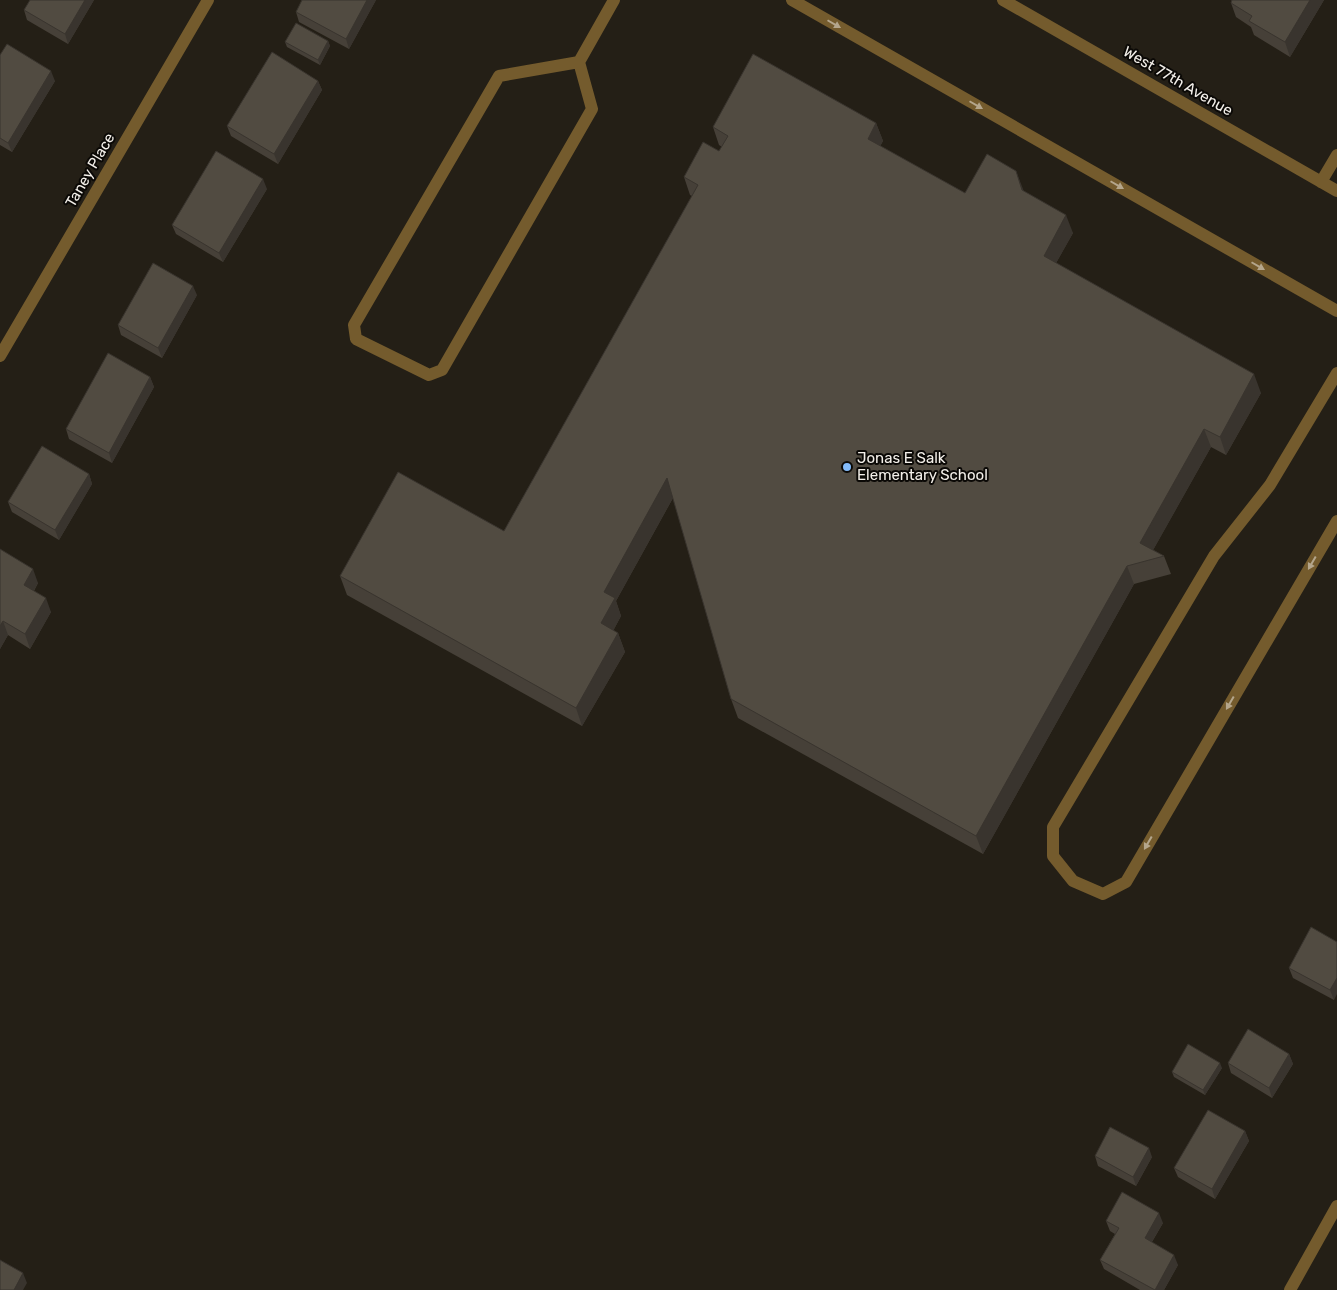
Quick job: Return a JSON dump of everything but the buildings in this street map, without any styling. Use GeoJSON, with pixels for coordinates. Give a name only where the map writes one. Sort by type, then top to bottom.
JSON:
{"type":"FeatureCollection","features":[{"type":"Feature","properties":{"kind":"street","name":"Taney Place"},"geometry":{"type":"LineString","coordinates":[[0,356],[208,0]]}},
{"type":"Feature","properties":{"kind":"street"},"geometry":{"type":"LineString","coordinates":[[579,62],[499,76],[354,326],[356,339],[429,375],[442,370],[592,109],[579,62],[614,0]]}},
{"type":"Feature","properties":{"kind":"street"},"geometry":{"type":"LineString","coordinates":[[792,0],[1337,311]]}},
{"type":"Feature","properties":{"kind":"street","name":"West 77th Avenue"},"geometry":{"type":"LineString","coordinates":[[1003,0],[1337,191]]}},
{"type":"Feature","properties":{"kind":"street"},"geometry":{"type":"LineString","coordinates":[[1321,182],[1337,155]]}},
{"type":"Feature","properties":{"kind":"street"},"geometry":{"type":"LineString","coordinates":[[1337,374],[1270,485],[1214,556],[1053,827],[1053,856],[1073,881],[1103,894],[1126,882],[1337,521]]}},
{"type":"Feature","properties":{"kind":"street"},"geometry":{"type":"LineString","coordinates":[[1290,1290],[1337,1206]]}},
{"type":"Feature","properties":{"kind":"place","name":"Jonas E Salk Elementary School"},"geometry":{"type":"Point","coordinates":[847,467]}}]}
